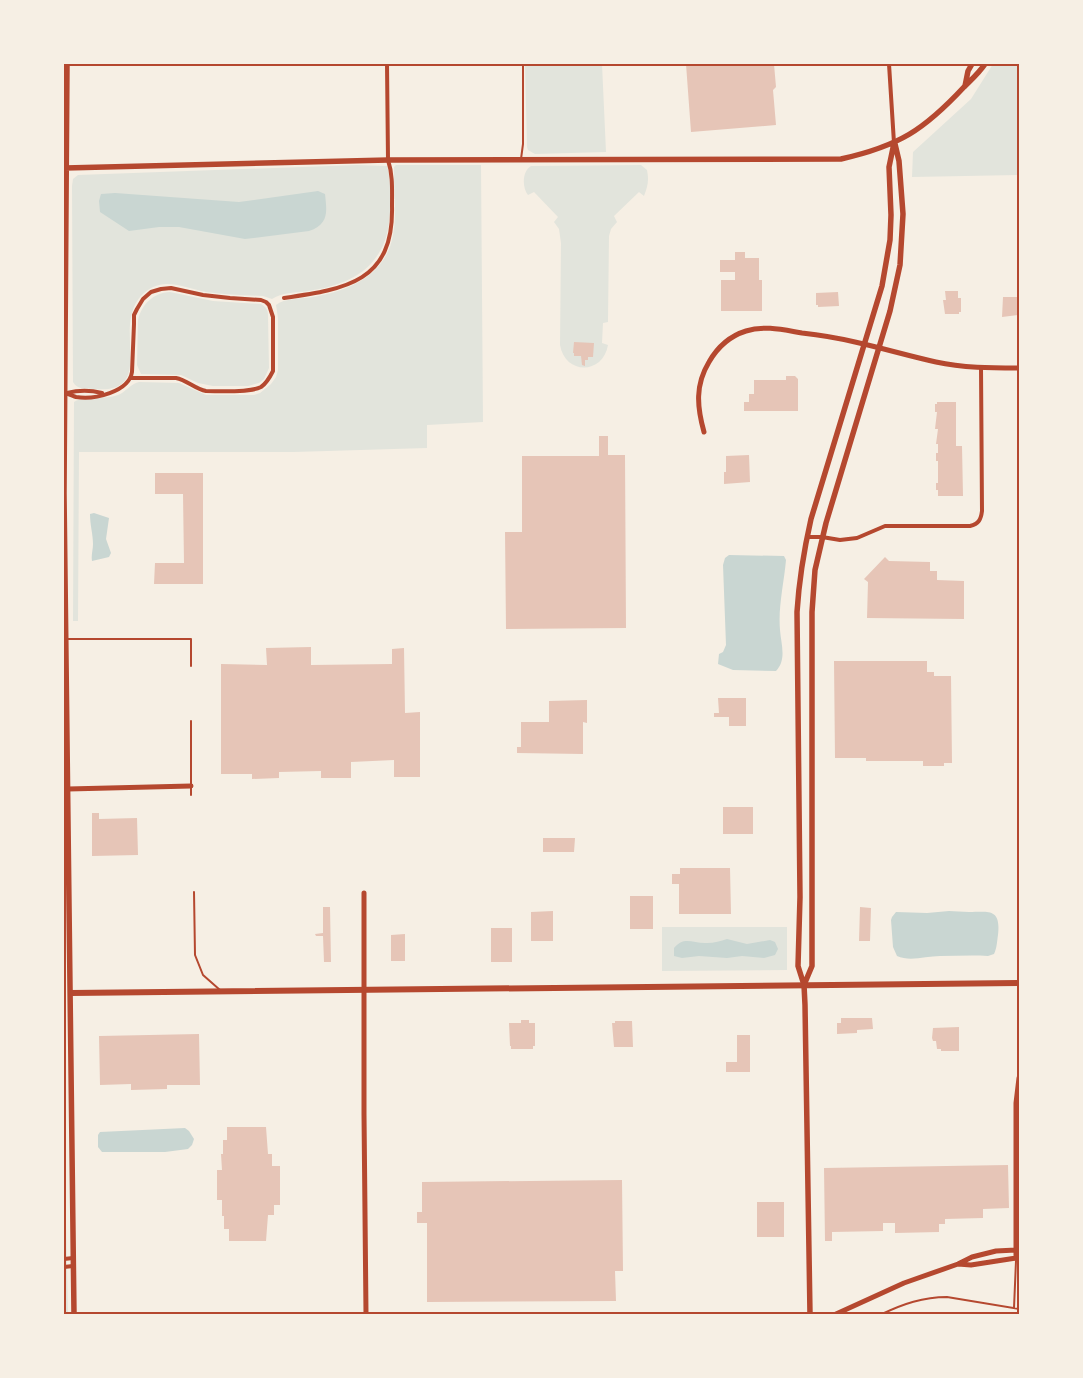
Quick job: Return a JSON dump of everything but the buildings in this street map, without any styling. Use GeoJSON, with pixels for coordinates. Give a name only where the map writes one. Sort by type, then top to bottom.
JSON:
{"type":"FeatureCollection","features":[{"type":"Feature","properties":{"kind":"main road"},"geometry":{"type":"LineString","coordinates":[[67,64],[64,492],[68,789],[67,993],[74,1314]]}},
{"type":"Feature","properties":{"kind":"main road"},"geometry":{"type":"LineString","coordinates":[[965,86],[968,71],[972,64]]}},
{"type":"Feature","properties":{"kind":"main road"},"geometry":{"type":"LineString","coordinates":[[66,168],[388,160],[834,159],[861,154],[894,143],[927,123],[955,98],[985,64]]}},
{"type":"Feature","properties":{"kind":"main road"},"geometry":{"type":"LineString","coordinates":[[810,1314],[804,985],[798,966],[800,897],[797,612],[800,568],[807,537],[882,286],[888,257],[890,215],[889,167],[894,143]]}},
{"type":"Feature","properties":{"kind":"main road"},"geometry":{"type":"LineString","coordinates":[[804,985],[812,966],[812,612],[815,570],[822,537],[896,288],[902,243],[902,189],[899,161],[894,143]]}},
{"type":"Feature","properties":{"kind":"main road"},"geometry":{"type":"LineString","coordinates":[[67,993],[1019,983]]}},
{"type":"Feature","properties":{"kind":"street"},"geometry":{"type":"LineString","coordinates":[[284,298],[323,292],[345,286],[362,277],[376,265],[388,242],[392,227],[392,173],[388,160],[387,64]]}},
{"type":"Feature","properties":{"kind":"street"},"geometry":{"type":"LineString","coordinates":[[889,64],[894,143]]}},
{"type":"Feature","properties":{"kind":"street"},"geometry":{"type":"LineString","coordinates":[[65,393],[85,391],[104,394],[121,389],[132,378],[134,314],[143,299],[152,292],[171,288],[230,298],[261,300],[269,305],[273,317],[273,371],[261,387],[243,390],[206,391],[196,388],[182,379],[132,378]]}},
{"type":"Feature","properties":{"kind":"street"},"geometry":{"type":"LineString","coordinates":[[704,432],[699,413],[698,394],[702,374],[720,346],[737,335],[756,329],[768,328],[864,344],[938,363],[981,368],[1019,368]]}},
{"type":"Feature","properties":{"kind":"street"},"geometry":{"type":"LineString","coordinates":[[807,537],[840,540],[868,535],[885,526],[970,526],[980,522],[982,511],[981,368]]}},
{"type":"Feature","properties":{"kind":"street"},"geometry":{"type":"LineString","coordinates":[[68,789],[191,786]]}},
{"type":"Feature","properties":{"kind":"street"},"geometry":{"type":"LineString","coordinates":[[364,892],[366,1314]]}},
{"type":"Feature","properties":{"kind":"street"},"geometry":{"type":"LineString","coordinates":[[958,1264],[971,1265],[1018,1258],[1016,1103],[1019,1078]]}},
{"type":"Feature","properties":{"kind":"street"},"geometry":{"type":"LineString","coordinates":[[836,1314],[904,1282],[958,1264],[972,1257],[1018,1249]]}},
{"type":"Feature","properties":{"kind":"street"},"geometry":{"type":"LineString","coordinates":[[64,1259],[73,1258]]}},
{"type":"Feature","properties":{"kind":"street"},"geometry":{"type":"LineString","coordinates":[[64,1267],[73,1266]]}},
{"type":"Feature","properties":{"kind":"lane"},"geometry":{"type":"LineString","coordinates":[[521,159],[523,144],[523,64]]}},
{"type":"Feature","properties":{"kind":"lane"},"geometry":{"type":"LineString","coordinates":[[66,639],[191,639],[191,666]]}},
{"type":"Feature","properties":{"kind":"lane"},"geometry":{"type":"LineString","coordinates":[[191,721],[191,796]]}},
{"type":"Feature","properties":{"kind":"lane"},"geometry":{"type":"LineString","coordinates":[[194,892],[195,955],[203,975],[222,991]]}},
{"type":"Feature","properties":{"kind":"lane"},"geometry":{"type":"LineString","coordinates":[[1014,1309],[1018,1258]]}},
{"type":"Feature","properties":{"kind":"lane"},"geometry":{"type":"LineString","coordinates":[[882,1314],[912,1301],[936,1297],[947,1297],[1019,1309]]}},
{"type":"Feature","properties":{"kind":"shaded area"},"geometry":{"type":"Polygon","coordinates":[[[525,64],[602,64],[606,152],[535,154],[528,150],[525,64]]]}},
{"type":"Feature","properties":{"kind":"shaded area"},"geometry":{"type":"Polygon","coordinates":[[[993,64],[1019,64],[1019,175],[912,177],[913,152],[971,99],[993,64]]]}},
{"type":"Feature","properties":{"kind":"shaded area"},"geometry":{"type":"Polygon","coordinates":[[[357,165],[387,166],[391,202],[386,239],[372,263],[362,272],[338,284],[285,294],[272,299],[263,296],[206,292],[173,284],[153,287],[139,298],[132,312],[129,371],[124,382],[113,388],[106,389],[82,388],[75,385],[73,382],[72,186],[73,179],[78,175],[357,165]]]}},
{"type":"Feature","properties":{"kind":"shaded area"},"geometry":{"type":"Polygon","coordinates":[[[396,165],[481,165],[483,422],[427,425],[427,448],[294,452],[79,452],[78,621],[73,621],[74,402],[83,399],[118,395],[139,382],[179,383],[206,395],[254,395],[260,393],[271,384],[278,370],[278,318],[276,305],[288,300],[313,297],[352,286],[374,271],[382,261],[389,249],[393,235],[395,212],[394,167],[396,165]]]}},
{"type":"Feature","properties":{"kind":"shaded area"},"geometry":{"type":"Polygon","coordinates":[[[641,165],[647,170],[648,177],[644,196],[639,192],[614,216],[617,222],[611,229],[609,236],[608,322],[603,323],[602,343],[608,345],[605,355],[592,366],[584,368],[576,366],[563,355],[560,345],[561,243],[559,229],[554,222],[558,217],[534,192],[528,195],[524,180],[526,172],[531,166],[641,165]]]}},
{"type":"Feature","properties":{"kind":"shaded area"},"geometry":{"type":"Polygon","coordinates":[[[318,191],[325,194],[326,212],[323,221],[316,228],[309,231],[245,239],[179,227],[159,227],[129,231],[100,212],[99,201],[101,194],[115,193],[239,202],[318,191]]]}},
{"type":"Feature","properties":{"kind":"shaded area"},"geometry":{"type":"Polygon","coordinates":[[[170,292],[213,301],[261,304],[264,306],[268,313],[269,368],[264,379],[259,383],[248,386],[213,386],[198,383],[181,375],[141,374],[137,365],[138,320],[140,314],[145,304],[153,297],[170,292]]]}},
{"type":"Feature","properties":{"kind":"shaded area"},"geometry":{"type":"Polygon","coordinates":[[[94,513],[109,518],[106,539],[111,553],[109,557],[92,561],[93,540],[90,514],[94,513]]]}},
{"type":"Feature","properties":{"kind":"shaded area"},"geometry":{"type":"Polygon","coordinates":[[[729,555],[784,556],[786,560],[780,613],[782,656],[776,671],[733,670],[718,664],[719,654],[723,652],[726,645],[723,565],[725,558],[729,555]]]}},
{"type":"Feature","properties":{"kind":"shaded area"},"geometry":{"type":"Polygon","coordinates":[[[949,911],[992,913],[998,920],[997,944],[994,954],[988,956],[940,956],[913,959],[897,956],[893,947],[891,920],[896,912],[927,913],[949,911]]]}},
{"type":"Feature","properties":{"kind":"shaded area"},"geometry":{"type":"Polygon","coordinates":[[[662,927],[787,927],[787,970],[662,971],[662,927]]]}},
{"type":"Feature","properties":{"kind":"shaded area"},"geometry":{"type":"Polygon","coordinates":[[[727,939],[747,944],[770,940],[775,942],[778,949],[775,955],[764,958],[699,956],[682,958],[674,956],[674,948],[685,941],[710,943],[727,939]]]}},
{"type":"Feature","properties":{"kind":"shaded area"},"geometry":{"type":"Polygon","coordinates":[[[185,1128],[194,1139],[188,1149],[165,1152],[102,1152],[98,1147],[98,1135],[100,1132],[185,1128]]]}},
{"type":"Feature","properties":{"kind":"shaded area"},"geometry":{"type":"Polygon","coordinates":[[[64,1131],[68,1314],[64,1314],[64,1131]]]}}]}
